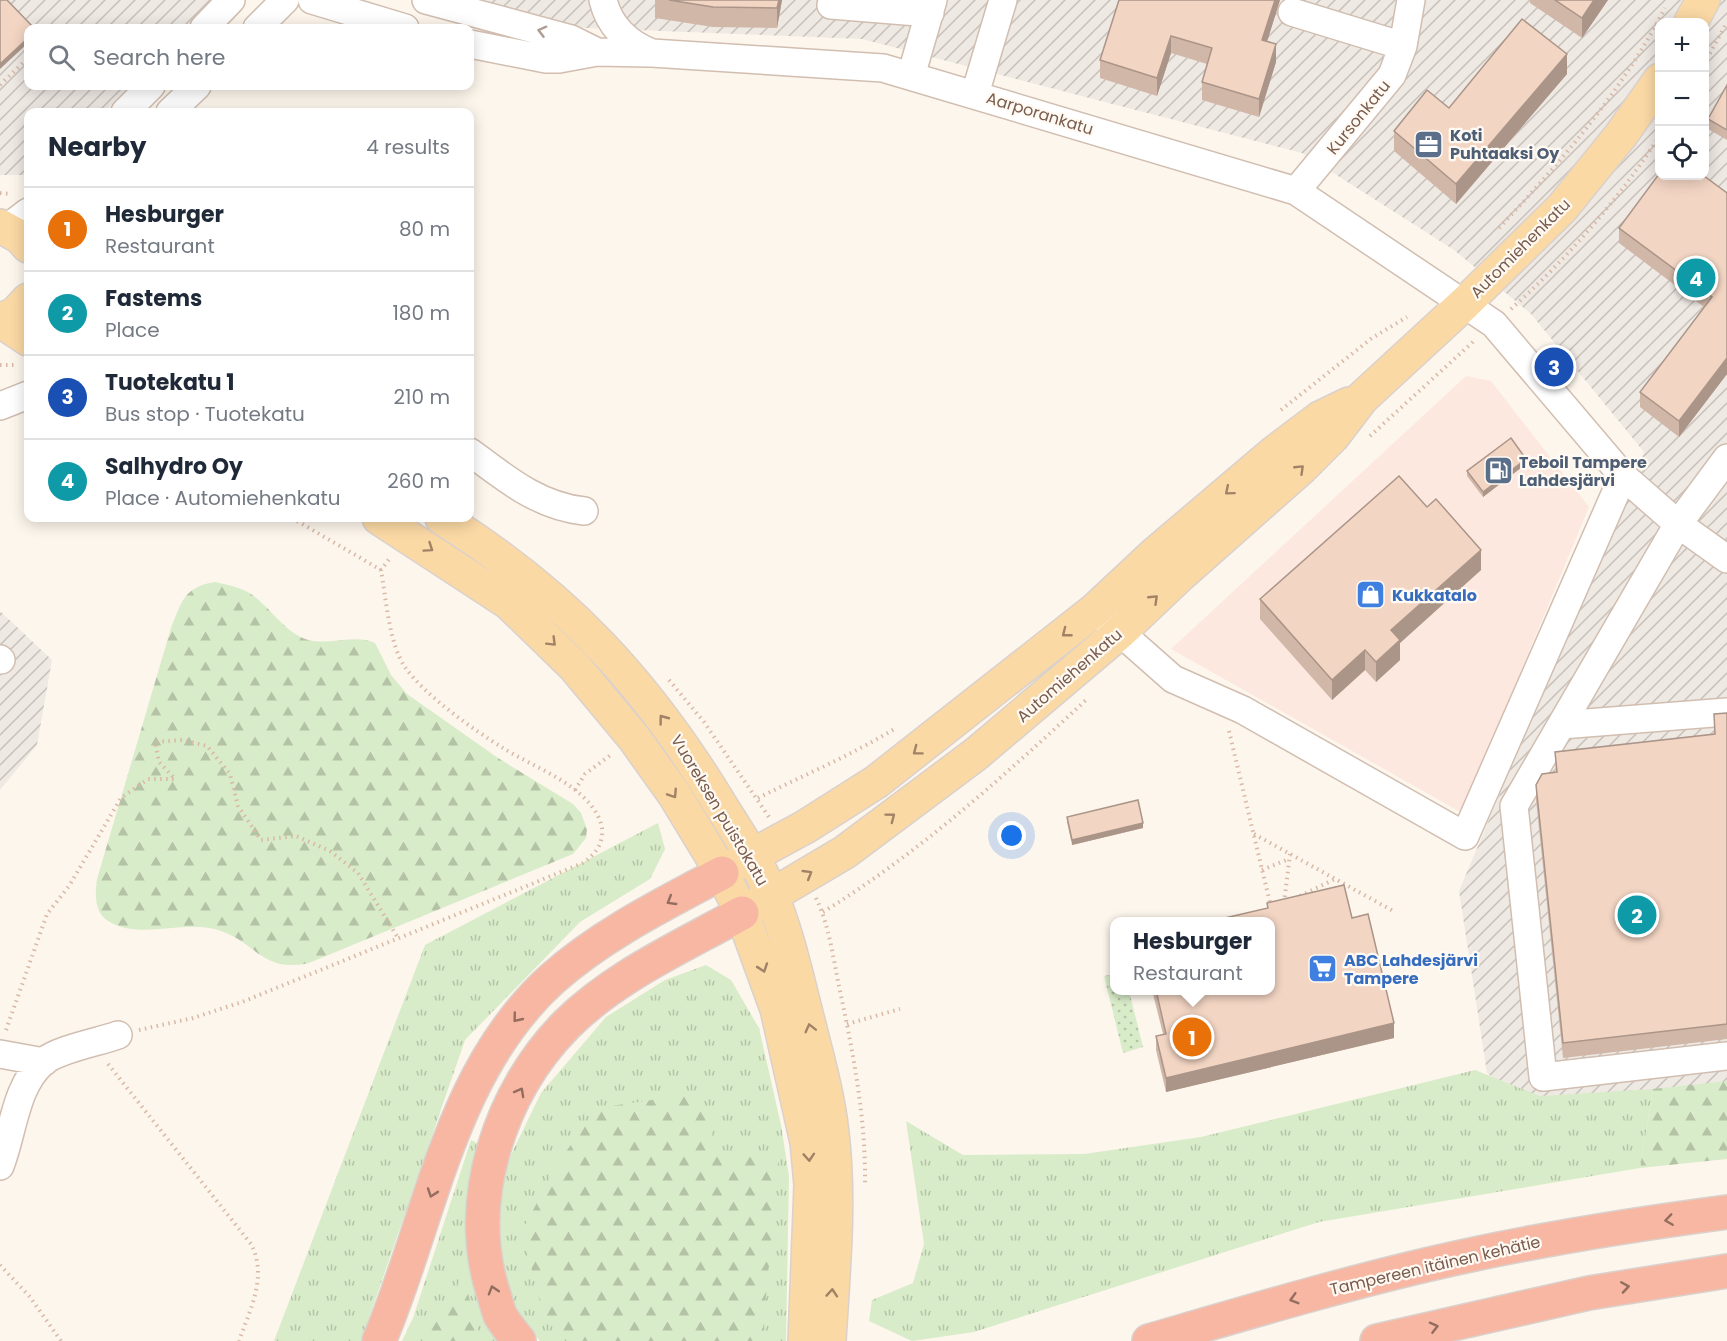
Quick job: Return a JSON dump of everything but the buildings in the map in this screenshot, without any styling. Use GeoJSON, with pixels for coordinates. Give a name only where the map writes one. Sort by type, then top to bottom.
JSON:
{"type":"FeatureCollection","features":[{"type":"Feature","properties":{"kind":"highway"},"geometry":{"type":"LineString","coordinates":[[379,1341],[462,1108],[482,1068],[505,1032],[551,980],[583,953],[722,873]]}},
{"type":"Feature","properties":{"kind":"highway"},"geometry":{"type":"LineString","coordinates":[[519,1341],[500,1315],[487,1270],[481,1225],[488,1172],[507,1114],[548,1047],[566,1025],[618,984],[742,913]]}},
{"type":"Feature","properties":{"kind":"highway","name":"Tampereen itäinen kehätie"},"geometry":{"type":"LineString","coordinates":[[1149,1341],[1316,1293],[1431,1264],[1570,1235],[1727,1212]]}},
{"type":"Feature","properties":{"kind":"highway"},"geometry":{"type":"LineString","coordinates":[[1377,1341],[1589,1293],[1727,1271]]}},
{"type":"Feature","properties":{"kind":"main road"},"geometry":{"type":"LineString","coordinates":[[1693,18],[1703,0]]}},
{"type":"Feature","properties":{"kind":"main road","name":"Automiehenkatu"},"geometry":{"type":"LineString","coordinates":[[742,913],[845,852],[976,754],[1119,633],[1179,576],[1300,470],[1333,436],[1362,398],[1465,303],[1562,208],[1621,135],[1655,86]]}},
{"type":"Feature","properties":{"kind":"main road"},"geometry":{"type":"LineString","coordinates":[[24,304],[16,313],[0,321],[24,349]]}},
{"type":"Feature","properties":{"kind":"main road","name":"Automiehenkatu"},"geometry":{"type":"LineString","coordinates":[[722,873],[805,827],[876,782],[1095,610],[1156,553],[1275,452],[1320,418],[1362,398]]}},
{"type":"Feature","properties":{"kind":"main road","name":"Vuoreksen puistokatu"},"geometry":{"type":"LineString","coordinates":[[385,522],[485,586],[534,624],[574,666],[634,738],[674,794],[722,873],[742,913],[777,1009],[807,1142],[811,1185],[805,1341]]}},
{"type":"Feature","properties":{"kind":"main road","name":"Vuoreksen puistokatu"},"geometry":{"type":"LineString","coordinates":[[448,522],[530,579],[570,612],[600,643],[665,721],[704,777],[752,856],[772,897],[785,932],[822,1073],[832,1132],[836,1204],[829,1341]]}},
{"type":"Feature","properties":{"kind":"street"},"geometry":{"type":"LineString","coordinates":[[208,24],[231,0]]}},
{"type":"Feature","properties":{"kind":"street"},"geometry":{"type":"LineString","coordinates":[[261,24],[285,0]]}},
{"type":"Feature","properties":{"kind":"street"},"geometry":{"type":"LineString","coordinates":[[312,0],[392,24]]}},
{"type":"Feature","properties":{"kind":"street"},"geometry":{"type":"LineString","coordinates":[[426,0],[570,39],[597,52]]}},
{"type":"Feature","properties":{"kind":"street","name":"Aarporankatu"},"geometry":{"type":"LineString","coordinates":[[603,0],[608,15],[622,35],[639,48],[652,53],[883,68],[1296,190],[1494,324],[1623,476],[1678,524],[1727,559]]}},
{"type":"Feature","properties":{"kind":"street"},"geometry":{"type":"LineString","coordinates":[[975,94],[1003,0]]}},
{"type":"Feature","properties":{"kind":"street","name":"Kursonkatu"},"geometry":{"type":"LineString","coordinates":[[1296,190],[1392,75],[1403,46],[1411,0]]}},
{"type":"Feature","properties":{"kind":"street"},"geometry":{"type":"LineString","coordinates":[[831,6],[932,6],[911,76]]}},
{"type":"Feature","properties":{"kind":"street"},"geometry":{"type":"LineString","coordinates":[[1292,12],[1403,46]]}},
{"type":"Feature","properties":{"kind":"street"},"geometry":{"type":"LineString","coordinates":[[474,45],[546,59],[597,52],[652,53]]}},
{"type":"Feature","properties":{"kind":"street"},"geometry":{"type":"LineString","coordinates":[[129,108],[147,90]]}},
{"type":"Feature","properties":{"kind":"street"},"geometry":{"type":"LineString","coordinates":[[174,108],[193,90]]}},
{"type":"Feature","properties":{"kind":"street"},"geometry":{"type":"LineString","coordinates":[[0,406],[24,397]]}},
{"type":"Feature","properties":{"kind":"street"},"geometry":{"type":"LineString","coordinates":[[474,455],[536,498],[554,506],[584,512]]}},
{"type":"Feature","properties":{"kind":"street"},"geometry":{"type":"LineString","coordinates":[[1727,458],[1678,524],[1514,806],[1543,1077],[1727,1056]]}},
{"type":"Feature","properties":{"kind":"street"},"geometry":{"type":"LineString","coordinates":[[1095,610],[1173,679],[1231,705],[1465,836],[1623,476]]}},
{"type":"Feature","properties":{"kind":"street"},"geometry":{"type":"LineString","coordinates":[[1561,725],[1727,712]]}},
{"type":"Feature","properties":{"kind":"street"},"geometry":{"type":"LineString","coordinates":[[0,1166],[19,1102],[31,1077],[44,1062],[118,1035]]}},
{"type":"Feature","properties":{"kind":"street"},"geometry":{"type":"LineString","coordinates":[[2,1046],[44,1062]]}},
{"type":"Feature","properties":{"kind":"path"},"geometry":{"type":"LineString","coordinates":[[1497,230],[1541,183],[1598,114],[1658,22],[1669,0]]}},
{"type":"Feature","properties":{"kind":"path"},"geometry":{"type":"LineString","coordinates":[[1709,55],[1727,22]]}},
{"type":"Feature","properties":{"kind":"path"},"geometry":{"type":"LineString","coordinates":[[0,85],[24,62]]}},
{"type":"Feature","properties":{"kind":"path"},"geometry":{"type":"LineString","coordinates":[[0,365],[24,354]]}},
{"type":"Feature","properties":{"kind":"path"},"geometry":{"type":"LineString","coordinates":[[239,1341],[258,1286],[260,1264],[257,1256],[251,1244],[111,1070],[106,1061],[105,1051],[118,1035],[193,1018],[242,1002],[583,863],[592,857],[602,839],[601,822],[592,807],[575,790],[502,747],[420,684],[406,669],[395,648],[381,570],[299,522]]}},
{"type":"Feature","properties":{"kind":"path"},"geometry":{"type":"LineString","coordinates":[[673,684],[704,722],[758,798],[810,771],[829,765]]}},
{"type":"Feature","properties":{"kind":"path"},"geometry":{"type":"LineString","coordinates":[[1231,705],[1226,718],[1273,915]]}},
{"type":"Feature","properties":{"kind":"path"},"geometry":{"type":"LineString","coordinates":[[575,790],[585,774],[634,738]]}},
{"type":"Feature","properties":{"kind":"path"},"geometry":{"type":"LineString","coordinates":[[2,1046],[47,914],[69,886],[121,798],[148,779],[175,779],[159,762],[155,742],[183,740],[207,746],[230,774],[238,806],[261,840],[296,836],[330,851],[358,873],[398,938]]}},
{"type":"Feature","properties":{"kind":"path"},"geometry":{"type":"LineString","coordinates":[[1254,834],[1289,857],[1395,912]]}},
{"type":"Feature","properties":{"kind":"path"},"geometry":{"type":"LineString","coordinates":[[1262,870],[1289,857]]}},
{"type":"Feature","properties":{"kind":"path"},"geometry":{"type":"LineString","coordinates":[[1284,903],[1289,857]]}},
{"type":"Feature","properties":{"kind":"path"},"geometry":{"type":"LineString","coordinates":[[823,912],[877,879]]}},
{"type":"Feature","properties":{"kind":"path"},"geometry":{"type":"LineString","coordinates":[[1272,909],[1335,879]]}},
{"type":"Feature","properties":{"kind":"path"},"geometry":{"type":"LineString","coordinates":[[847,1024],[900,1009]]}},
{"type":"Feature","properties":{"kind":"path"},"geometry":{"type":"LineString","coordinates":[[0,1265],[30,1297],[61,1341]]}},
{"type":"Feature","properties":{"kind":"shaded area"},"geometry":{"type":"Polygon","coordinates":[[[0,0],[216,0],[191,24],[24,24],[24,90],[127,90],[108,108],[24,108],[24,175],[0,175],[0,0]]]}},
{"type":"Feature","properties":{"kind":"shaded area"},"geometry":{"type":"Polygon","coordinates":[[[461,0],[1727,0],[1727,1082],[1528,1105],[1487,1073],[1459,891],[1644,452],[1531,314],[1454,250],[1302,153],[862,39],[585,28],[461,0]]]}},
{"type":"Feature","properties":{"kind":"shaded area"},"geometry":{"type":"Polygon","coordinates":[[[1466,376],[1491,381],[1589,507],[1462,813],[1171,649],[1466,376]]]}},
{"type":"Feature","properties":{"kind":"shaded area"},"geometry":{"type":"Polygon","coordinates":[[[0,611],[52,660],[37,745],[0,790],[0,611]]]}},
{"type":"Feature","properties":{"kind":"green space"},"geometry":{"type":"Polygon","coordinates":[[[215,582],[251,594],[290,630],[305,639],[323,642],[358,639],[375,643],[391,675],[407,694],[498,758],[573,804],[581,813],[587,829],[586,838],[573,854],[309,963],[280,964],[260,955],[231,935],[205,927],[148,930],[120,927],[108,921],[100,913],[98,907],[97,879],[171,628],[182,603],[190,592],[205,584],[215,582]]]}},
{"type":"Feature","properties":{"kind":"green space"},"geometry":{"type":"Polygon","coordinates":[[[658,823],[665,849],[650,879],[580,922],[465,1040],[361,1341],[274,1341],[425,945],[658,823]]]}},
{"type":"Feature","properties":{"kind":"green space"},"geometry":{"type":"Polygon","coordinates":[[[706,965],[731,980],[759,1028],[781,1125],[789,1176],[786,1341],[540,1341],[522,1321],[505,1280],[496,1220],[505,1167],[541,1093],[606,1017],[665,980],[706,965]]]}},
{"type":"Feature","properties":{"kind":"green space"},"geometry":{"type":"Polygon","coordinates":[[[1110,975],[1110,995],[1130,995],[1143,1047],[1123,1053],[1104,976],[1110,975]]]}},
{"type":"Feature","properties":{"kind":"green space"},"geometry":{"type":"Polygon","coordinates":[[[1475,1070],[1540,1096],[1653,1089],[1640,1168],[1319,1222],[974,1332],[912,1341],[869,1321],[872,1300],[913,1283],[924,1244],[906,1121],[963,1155],[1084,1154],[1201,1137],[1475,1070]]]}},
{"type":"Feature","properties":{"kind":"green space"},"geometry":{"type":"Polygon","coordinates":[[[1727,1081],[1727,1159],[1640,1168],[1653,1089],[1727,1081]]]}},
{"type":"Feature","properties":{"kind":"green space"},"geometry":{"type":"Polygon","coordinates":[[[700,1093],[720,1158],[779,1151],[762,1341],[574,1341],[545,1322],[522,1231],[558,1163],[597,1108],[700,1093]]]}},
{"type":"Feature","properties":{"kind":"green space"},"geometry":{"type":"Polygon","coordinates":[[[471,1140],[481,1145],[468,1208],[469,1259],[476,1297],[482,1314],[498,1341],[402,1341],[413,1318],[471,1140]]]}},
{"type":"Feature","properties":{"kind":"green space"},"geometry":{"type":"Polygon","coordinates":[[[463,1275],[481,1341],[425,1341],[463,1275]]]}},
{"type":"Feature","properties":{"kind":"place","name":"Koti Puhtaaksi Oy"},"geometry":{"type":"Point","coordinates":[1429,144]}},
{"type":"Feature","properties":{"kind":"place","name":"Salhydro Oy"},"geometry":{"type":"Point","coordinates":[1696,278]}},
{"type":"Feature","properties":{"kind":"place","name":"Tuotekatu 1"},"geometry":{"type":"Point","coordinates":[1554,367]}},
{"type":"Feature","properties":{"kind":"place","name":"Teboil Tampere Lahdesjärvi"},"geometry":{"type":"Point","coordinates":[1498,471]}},
{"type":"Feature","properties":{"kind":"place","name":"Kukkatalo"},"geometry":{"type":"Point","coordinates":[1371,595]}},
{"type":"Feature","properties":{"kind":"place","name":"Fastems"},"geometry":{"type":"Point","coordinates":[1637,915]}},
{"type":"Feature","properties":{"kind":"place","name":"ABC Lahdesjärvi Tampere"},"geometry":{"type":"Point","coordinates":[1323,969]}},
{"type":"Feature","properties":{"kind":"place","name":"Hesburger"},"geometry":{"type":"Point","coordinates":[1192,1037]}}]}
